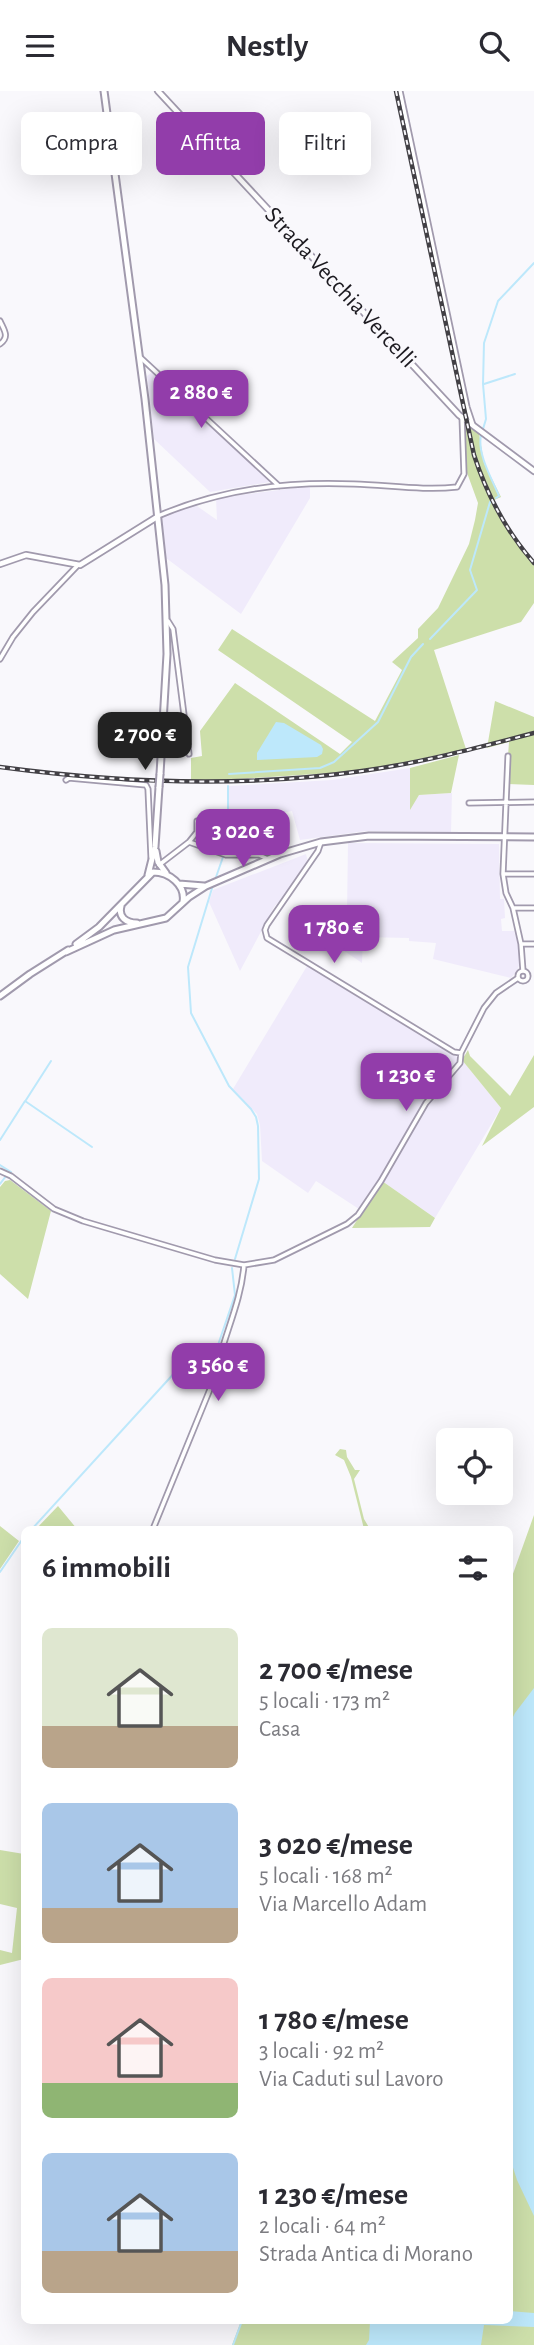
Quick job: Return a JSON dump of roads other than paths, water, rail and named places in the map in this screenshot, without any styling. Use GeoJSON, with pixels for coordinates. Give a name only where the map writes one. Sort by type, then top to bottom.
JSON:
{"type":"FeatureCollection","features":[{"type":"Feature","properties":{"kind":"main road"},"geometry":{"type":"LineString","coordinates":[[104,91],[139,357],[167,621],[155,848],[157,862],[183,891],[183,902]]}},
{"type":"Feature","properties":{"kind":"main road"},"geometry":{"type":"LineString","coordinates":[[66,952],[114,930],[166,918],[183,902],[207,886],[268,859],[312,844],[369,836],[534,837]]}},
{"type":"Feature","properties":{"kind":"main road"},"geometry":{"type":"LineString","coordinates":[[0,996],[66,952],[99,926],[157,862]]}},
{"type":"Feature","properties":{"kind":"main road"},"geometry":{"type":"LineString","coordinates":[[148,875],[157,872],[168,876]]}},
{"type":"Feature","properties":{"kind":"main road"},"geometry":{"type":"LineString","coordinates":[[176,883],[191,887],[207,886]]}},
{"type":"Feature","properties":{"kind":"main road"},"geometry":{"type":"LineString","coordinates":[[122,903],[120,909],[123,919],[139,923]]}},
{"type":"Feature","properties":{"kind":"street","name":"Strada Vecchia Vercelli"},"geometry":{"type":"LineString","coordinates":[[158,91],[462,417],[534,471]]}},
{"type":"Feature","properties":{"kind":"street"},"geometry":{"type":"LineString","coordinates":[[400,91],[473,425]]}},
{"type":"Feature","properties":{"kind":"street"},"geometry":{"type":"LineString","coordinates":[[0,321],[6,337],[0,344]]}},
{"type":"Feature","properties":{"kind":"street"},"geometry":{"type":"LineString","coordinates":[[139,357],[279,486]]}},
{"type":"Feature","properties":{"kind":"street"},"geometry":{"type":"LineString","coordinates":[[0,659],[33,612],[78,565],[157,517],[187,504],[254,488],[315,483],[457,487],[464,474],[462,417]]}},
{"type":"Feature","properties":{"kind":"street"},"geometry":{"type":"LineString","coordinates":[[0,564],[26,555],[78,565]]}},
{"type":"Feature","properties":{"kind":"street"},"geometry":{"type":"LineString","coordinates":[[167,621],[173,629],[189,754]]}},
{"type":"Feature","properties":{"kind":"street"},"geometry":{"type":"LineString","coordinates":[[508,756],[503,874],[506,893],[513,908],[523,971],[528,978]]}},
{"type":"Feature","properties":{"kind":"street"},"geometry":{"type":"LineString","coordinates":[[65,780],[69,778],[146,785],[149,849],[157,862],[189,842],[197,832],[198,821]]}},
{"type":"Feature","properties":{"kind":"street"},"geometry":{"type":"LineString","coordinates":[[469,803],[534,802]]}},
{"type":"Feature","properties":{"kind":"street"},"geometry":{"type":"LineString","coordinates":[[189,842],[224,854],[259,855],[268,859]]}},
{"type":"Feature","properties":{"kind":"street"},"geometry":{"type":"LineString","coordinates":[[321,842],[267,925],[267,938],[454,1052],[461,1053]]}},
{"type":"Feature","properties":{"kind":"street"},"geometry":{"type":"LineString","coordinates":[[312,844],[312,859]]}},
{"type":"Feature","properties":{"kind":"street"},"geometry":{"type":"LineString","coordinates":[[503,874],[534,874]]}},
{"type":"Feature","properties":{"kind":"street"},"geometry":{"type":"LineString","coordinates":[[513,908],[534,908]]}},
{"type":"Feature","properties":{"kind":"street"},"geometry":{"type":"LineString","coordinates":[[520,944],[534,944]]}},
{"type":"Feature","properties":{"kind":"street"},"geometry":{"type":"LineString","coordinates":[[0,1171],[11,1176],[54,1209],[83,1221],[215,1260],[244,1265],[274,1260],[347,1224],[358,1215],[426,1103],[460,1063],[461,1053],[488,1002],[523,971]]}},
{"type":"Feature","properties":{"kind":"street"},"geometry":{"type":"LineString","coordinates":[[518,978],[523,981],[534,979]]}},
{"type":"Feature","properties":{"kind":"street"},"geometry":{"type":"LineString","coordinates":[[154,1526],[215,1377],[219,1356],[236,1306],[244,1265]]}},
{"type":"Feature","properties":{"kind":"water"},"geometry":{"type":"Polygon","coordinates":[[[276,722],[284,723],[321,745],[322,754],[317,757],[257,760],[257,753],[276,722]]]}},
{"type":"Feature","properties":{"kind":"water"},"geometry":{"type":"Polygon","coordinates":[[[534,1688],[534,2216],[513,2168],[515,1713],[534,1688]]]}},
{"type":"Feature","properties":{"kind":"water"},"geometry":{"type":"Polygon","coordinates":[[[513,2311],[534,2313],[534,2327],[484,2325],[481,2345],[366,2345],[370,2324],[513,2324],[513,2311]]]}},
{"type":"Feature","properties":{"kind":"waterway"},"geometry":{"type":"LineString","coordinates":[[483,429],[486,419],[484,343],[498,301],[534,263]]}},
{"type":"Feature","properties":{"kind":"waterway"},"geometry":{"type":"LineString","coordinates":[[484,384],[515,374]]}},
{"type":"Feature","properties":{"kind":"waterway"},"geometry":{"type":"LineString","coordinates":[[481,435],[481,450],[499,496],[496,498]]}},
{"type":"Feature","properties":{"kind":"waterway"},"geometry":{"type":"LineString","coordinates":[[430,639],[477,590],[470,570],[490,502]]}},
{"type":"Feature","properties":{"kind":"waterway"},"geometry":{"type":"LineString","coordinates":[[229,774],[320,768],[334,762],[378,722],[411,657],[423,644]]}},
{"type":"Feature","properties":{"kind":"waterway"},"geometry":{"type":"LineString","coordinates":[[228,786],[228,822],[232,832]]}},
{"type":"Feature","properties":{"kind":"waterway"},"geometry":{"type":"LineString","coordinates":[[215,880],[223,857]]}},
{"type":"Feature","properties":{"kind":"waterway"},"geometry":{"type":"LineString","coordinates":[[213,885],[188,967],[191,1013],[229,1086],[251,1109],[258,1126],[259,1179],[235,1259]]}},
{"type":"Feature","properties":{"kind":"waterway"},"geometry":{"type":"LineString","coordinates":[[26,1100],[51,1061]]}},
{"type":"Feature","properties":{"kind":"waterway"},"geometry":{"type":"LineString","coordinates":[[0,1140],[25,1101],[92,1147]]}},
{"type":"Feature","properties":{"kind":"waterway"},"geometry":{"type":"LineString","coordinates":[[0,1165],[11,1172]]}},
{"type":"Feature","properties":{"kind":"waterway"},"geometry":{"type":"LineString","coordinates":[[0,1184],[6,1176]]}},
{"type":"Feature","properties":{"kind":"waterway"},"geometry":{"type":"LineString","coordinates":[[35,1526],[188,1358],[217,1348],[235,1295],[232,1268]]}},
{"type":"Feature","properties":{"kind":"waterway"},"geometry":{"type":"LineString","coordinates":[[0,1572],[21,1541]]}},
{"type":"Feature","properties":{"kind":"waterway"},"geometry":{"type":"LineString","coordinates":[[233,2345],[241,2324]]}},
{"type":"Feature","properties":{"kind":"railway"},"geometry":{"type":"LineString","coordinates":[[396,91],[474,455],[498,512],[534,563]]}},
{"type":"Feature","properties":{"kind":"railway"},"geometry":{"type":"LineString","coordinates":[[0,767],[135,780],[271,780],[384,768],[534,733]]}}]}
